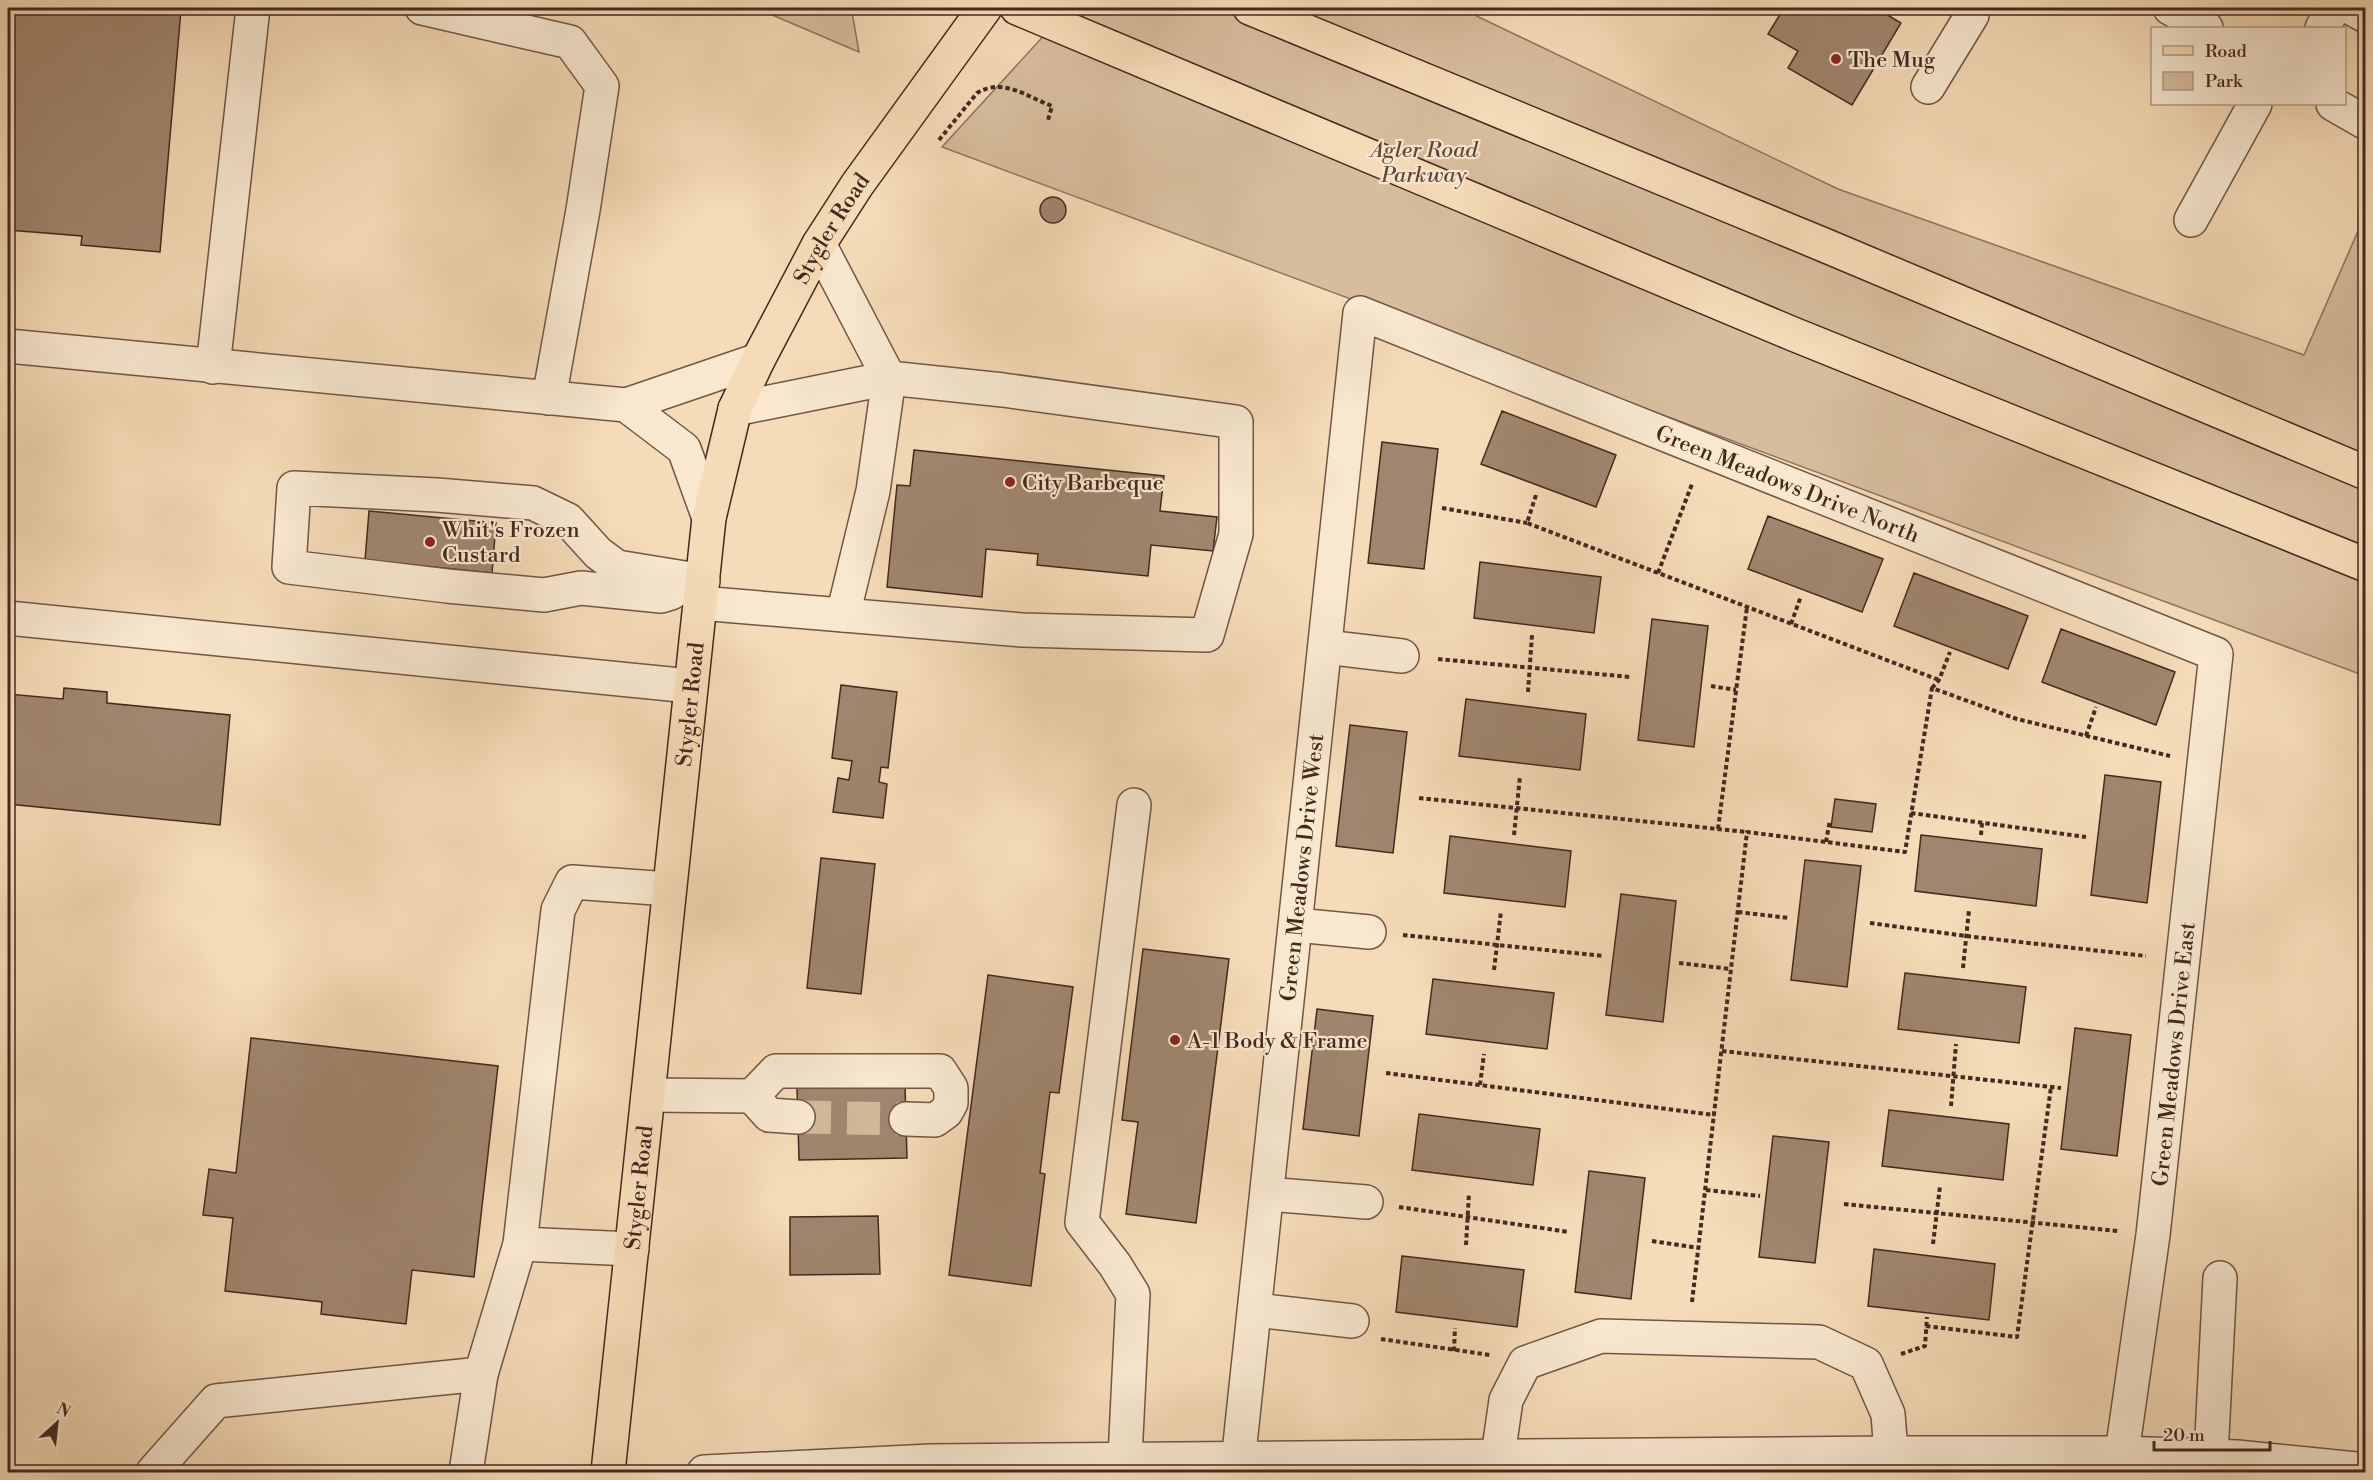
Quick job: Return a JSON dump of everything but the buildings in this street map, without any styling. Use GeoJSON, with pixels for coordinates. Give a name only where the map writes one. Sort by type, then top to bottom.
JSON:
{"type":"FeatureCollection","features":[{"type":"Feature","properties":{"kind":"main road","name":"Stygler Road"},"geometry":{"type":"LineString","coordinates":[[608,1473],[690,686],[693,587],[735,410],[758,360],[819,244],[869,168],[985,8]]}},
{"type":"Feature","properties":{"kind":"main road"},"geometry":{"type":"LineString","coordinates":[[1017,8],[1782,330],[2366,565]]}},
{"type":"Feature","properties":{"kind":"main road"},"geometry":{"type":"LineString","coordinates":[[1250,8],[2366,473]]}},
{"type":"Feature","properties":{"kind":"street"},"geometry":{"type":"LineString","coordinates":[[213,367],[253,8]]}},
{"type":"Feature","properties":{"kind":"street"},"geometry":{"type":"LineString","coordinates":[[422,8],[570,42],[602,86],[583,210],[549,398]]}},
{"type":"Feature","properties":{"kind":"street"},"geometry":{"type":"LineString","coordinates":[[1928,87],[1972,15],[1970,8]]}},
{"type":"Feature","properties":{"kind":"street"},"geometry":{"type":"LineString","coordinates":[[2170,8],[2204,27]]}},
{"type":"Feature","properties":{"kind":"street"},"geometry":{"type":"LineString","coordinates":[[2323,27],[2334,8]]}},
{"type":"Feature","properties":{"kind":"street"},"geometry":{"type":"LineString","coordinates":[[2351,8],[2366,16]]}},
{"type":"Feature","properties":{"kind":"street"},"geometry":{"type":"LineString","coordinates":[[2191,220],[2254,105]]}},
{"type":"Feature","properties":{"kind":"street"},"geometry":{"type":"LineString","coordinates":[[2334,105],[2366,123]]}},
{"type":"Feature","properties":{"kind":"street"},"geometry":{"type":"LineString","coordinates":[[819,244],[889,378],[873,491],[843,615]]}},
{"type":"Feature","properties":{"kind":"street","name":"Green Meadows Drive North"},"geometry":{"type":"LineString","coordinates":[[1360,313],[2216,654]]}},
{"type":"Feature","properties":{"kind":"street","name":"Green Meadows Drive West"},"geometry":{"type":"LineString","coordinates":[[1237,1465],[1360,313]]}},
{"type":"Feature","properties":{"kind":"street"},"geometry":{"type":"LineString","coordinates":[[8,346],[626,405],[758,360]]}},
{"type":"Feature","properties":{"kind":"street"},"geometry":{"type":"LineString","coordinates":[[693,587],[661,596],[581,588],[544,596],[289,567],[294,488],[437,495],[533,503],[568,520],[598,553],[617,567],[693,587],[843,615],[1022,630],[1207,635],[1236,534],[1236,422],[1003,390],[889,378],[735,410]]}},
{"type":"Feature","properties":{"kind":"street"},"geometry":{"type":"LineString","coordinates":[[626,405],[684,449],[709,518]]}},
{"type":"Feature","properties":{"kind":"street"},"geometry":{"type":"LineString","coordinates":[[8,618],[690,686]]}},
{"type":"Feature","properties":{"kind":"street"},"geometry":{"type":"LineString","coordinates":[[1325,647],[1402,656]]}},
{"type":"Feature","properties":{"kind":"street","name":"Green Meadows Drive East"},"geometry":{"type":"LineString","coordinates":[[2122,1453],[2153,1235],[2216,654]]}},
{"type":"Feature","properties":{"kind":"street"},"geometry":{"type":"LineString","coordinates":[[1125,1458],[1133,1294],[1115,1265],[1082,1222],[1134,805]]}},
{"type":"Feature","properties":{"kind":"street"},"geometry":{"type":"LineString","coordinates":[[466,1473],[481,1374],[520,1244],[558,910],[572,882],[669,890]]}},
{"type":"Feature","properties":{"kind":"street"},"geometry":{"type":"LineString","coordinates":[[1296,925],[1369,932]]}},
{"type":"Feature","properties":{"kind":"street"},"geometry":{"type":"LineString","coordinates":[[648,1095],[752,1096],[776,1071],[940,1071],[951,1088],[951,1102],[946,1112],[935,1120],[906,1119]]}},
{"type":"Feature","properties":{"kind":"street"},"geometry":{"type":"LineString","coordinates":[[752,1096],[769,1115],[798,1116]]}},
{"type":"Feature","properties":{"kind":"street"},"geometry":{"type":"LineString","coordinates":[[1267,1194],[1366,1202]]}},
{"type":"Feature","properties":{"kind":"street"},"geometry":{"type":"LineString","coordinates":[[520,1244],[632,1249]]}},
{"type":"Feature","properties":{"kind":"street"},"geometry":{"type":"LineString","coordinates":[[2211,1456],[2220,1278]]}},
{"type":"Feature","properties":{"kind":"street"},"geometry":{"type":"LineString","coordinates":[[1255,1310],[1352,1321]]}},
{"type":"Feature","properties":{"kind":"street"},"geometry":{"type":"LineString","coordinates":[[1474,1461],[1525,1363],[1601,1336],[1819,1342],[1866,1364],[1888,1414],[1891,1453]]}},
{"type":"Feature","properties":{"kind":"street"},"geometry":{"type":"LineString","coordinates":[[153,1473],[216,1401],[481,1374]]}},
{"type":"Feature","properties":{"kind":"street"},"geometry":{"type":"LineString","coordinates":[[704,1473],[875,1468],[931,1461],[1125,1458],[1237,1465],[1474,1461],[1739,1463],[1891,1453],[2070,1463],[2122,1453],[2211,1456],[2332,1465],[2366,1470]]}},
{"type":"Feature","properties":{"kind":"path"},"geometry":{"type":"LineString","coordinates":[[932,148],[971,100],[984,88],[998,85],[1008,87],[1052,106],[1048,120]]}},
{"type":"Feature","properties":{"kind":"path"},"geometry":{"type":"LineString","coordinates":[[1658,573],[1706,451]]}},
{"type":"Feature","properties":{"kind":"path"},"geometry":{"type":"LineString","coordinates":[[1527,523],[1536,495]]}},
{"type":"Feature","properties":{"kind":"path"},"geometry":{"type":"LineString","coordinates":[[1442,508],[1527,523],[1939,680]]}},
{"type":"Feature","properties":{"kind":"path"},"geometry":{"type":"LineString","coordinates":[[1791,624],[1801,596]]}},
{"type":"Feature","properties":{"kind":"path"},"geometry":{"type":"LineString","coordinates":[[1718,829],[1747,607]]}},
{"type":"Feature","properties":{"kind":"path"},"geometry":{"type":"LineString","coordinates":[[1528,692],[1532,635]]}},
{"type":"Feature","properties":{"kind":"path"},"geometry":{"type":"LineString","coordinates":[[1419,798],[1747,832],[1905,852],[1932,688],[1939,680],[1950,652]]}},
{"type":"Feature","properties":{"kind":"path"},"geometry":{"type":"LineString","coordinates":[[1402,656],[1630,677]]}},
{"type":"Feature","properties":{"kind":"path"},"geometry":{"type":"LineString","coordinates":[[1711,686],[1736,690]]}},
{"type":"Feature","properties":{"kind":"path"},"geometry":{"type":"LineString","coordinates":[[1932,688],[2017,719],[2204,765]]}},
{"type":"Feature","properties":{"kind":"path"},"geometry":{"type":"LineString","coordinates":[[2086,736],[2096,707]]}},
{"type":"Feature","properties":{"kind":"path"},"geometry":{"type":"LineString","coordinates":[[1514,835],[1520,776]]}},
{"type":"Feature","properties":{"kind":"path"},"geometry":{"type":"LineString","coordinates":[[1911,813],[2086,837]]}},
{"type":"Feature","properties":{"kind":"path"},"geometry":{"type":"LineString","coordinates":[[1826,842],[1830,820]]}},
{"type":"Feature","properties":{"kind":"path"},"geometry":{"type":"LineString","coordinates":[[1981,835],[1982,823]]}},
{"type":"Feature","properties":{"kind":"path"},"geometry":{"type":"LineString","coordinates":[[1688,1338],[1747,832]]}},
{"type":"Feature","properties":{"kind":"path"},"geometry":{"type":"LineString","coordinates":[[1963,968],[1970,910]]}},
{"type":"Feature","properties":{"kind":"path"},"geometry":{"type":"LineString","coordinates":[[1494,970],[1502,911]]}},
{"type":"Feature","properties":{"kind":"path"},"geometry":{"type":"LineString","coordinates":[[1738,912],[1790,918]]}},
{"type":"Feature","properties":{"kind":"path"},"geometry":{"type":"LineString","coordinates":[[1870,923],[2183,961]]}},
{"type":"Feature","properties":{"kind":"path"},"geometry":{"type":"LineString","coordinates":[[1369,932],[1603,956]]}},
{"type":"Feature","properties":{"kind":"path"},"geometry":{"type":"LineString","coordinates":[[1679,963],[1731,969]]}},
{"type":"Feature","properties":{"kind":"path"},"geometry":{"type":"LineString","coordinates":[[1951,1106],[1956,1044]]}},
{"type":"Feature","properties":{"kind":"path"},"geometry":{"type":"LineString","coordinates":[[1722,1052],[2061,1088]]}},
{"type":"Feature","properties":{"kind":"path"},"geometry":{"type":"LineString","coordinates":[[1480,1085],[1484,1054]]}},
{"type":"Feature","properties":{"kind":"path"},"geometry":{"type":"LineString","coordinates":[[1386,1073],[1714,1115]]}},
{"type":"Feature","properties":{"kind":"path"},"geometry":{"type":"LineString","coordinates":[[1926,1326],[2017,1337],[2051,1087]]}},
{"type":"Feature","properties":{"kind":"path"},"geometry":{"type":"LineString","coordinates":[[1933,1244],[1940,1186]]}},
{"type":"Feature","properties":{"kind":"path"},"geometry":{"type":"LineString","coordinates":[[1706,1190],[1760,1196]]}},
{"type":"Feature","properties":{"kind":"path"},"geometry":{"type":"LineString","coordinates":[[1466,1245],[1468,1193]]}},
{"type":"Feature","properties":{"kind":"path"},"geometry":{"type":"LineString","coordinates":[[1366,1202],[1467,1219],[1569,1232]]}},
{"type":"Feature","properties":{"kind":"path"},"geometry":{"type":"LineString","coordinates":[[1844,1203],[2153,1235]]}},
{"type":"Feature","properties":{"kind":"path"},"geometry":{"type":"LineString","coordinates":[[1652,1241],[1699,1248]]}},
{"type":"Feature","properties":{"kind":"path"},"geometry":{"type":"LineString","coordinates":[[1866,1364],[1925,1346],[1927,1317]]}},
{"type":"Feature","properties":{"kind":"path"},"geometry":{"type":"LineString","coordinates":[[1352,1321],[1365,1336],[1454,1351],[1533,1360]]}},
{"type":"Feature","properties":{"kind":"path"},"geometry":{"type":"LineString","coordinates":[[1454,1351],[1455,1328]]}},
{"type":"Feature","properties":{"kind":"green space"},"geometry":{"type":"Polygon","coordinates":[[[756,8],[841,8],[852,12],[859,52],[756,8]]]}},
{"type":"Feature","properties":{"kind":"green space","name":"Agler Road Parkway"},"geometry":{"type":"Polygon","coordinates":[[[1069,8],[1460,8],[1838,189],[2304,355],[2365,215],[2365,676],[942,147],[1069,8]]]}},
{"type":"Feature","properties":{"kind":"tunnel"},"geometry":{"type":"LineString","coordinates":[[798,1117],[906,1119]]}},
{"type":"Feature","properties":{"kind":"place","name":"The Mug"},"geometry":{"type":"Point","coordinates":[1836,59]}},
{"type":"Feature","properties":{"kind":"place","name":"City Barbeque"},"geometry":{"type":"Point","coordinates":[1010,482]}},
{"type":"Feature","properties":{"kind":"place","name":"Whit's Frozen Custard"},"geometry":{"type":"Point","coordinates":[430,542]}},
{"type":"Feature","properties":{"kind":"place","name":"A-1 Body & Frame"},"geometry":{"type":"Point","coordinates":[1175,1040]}}]}
